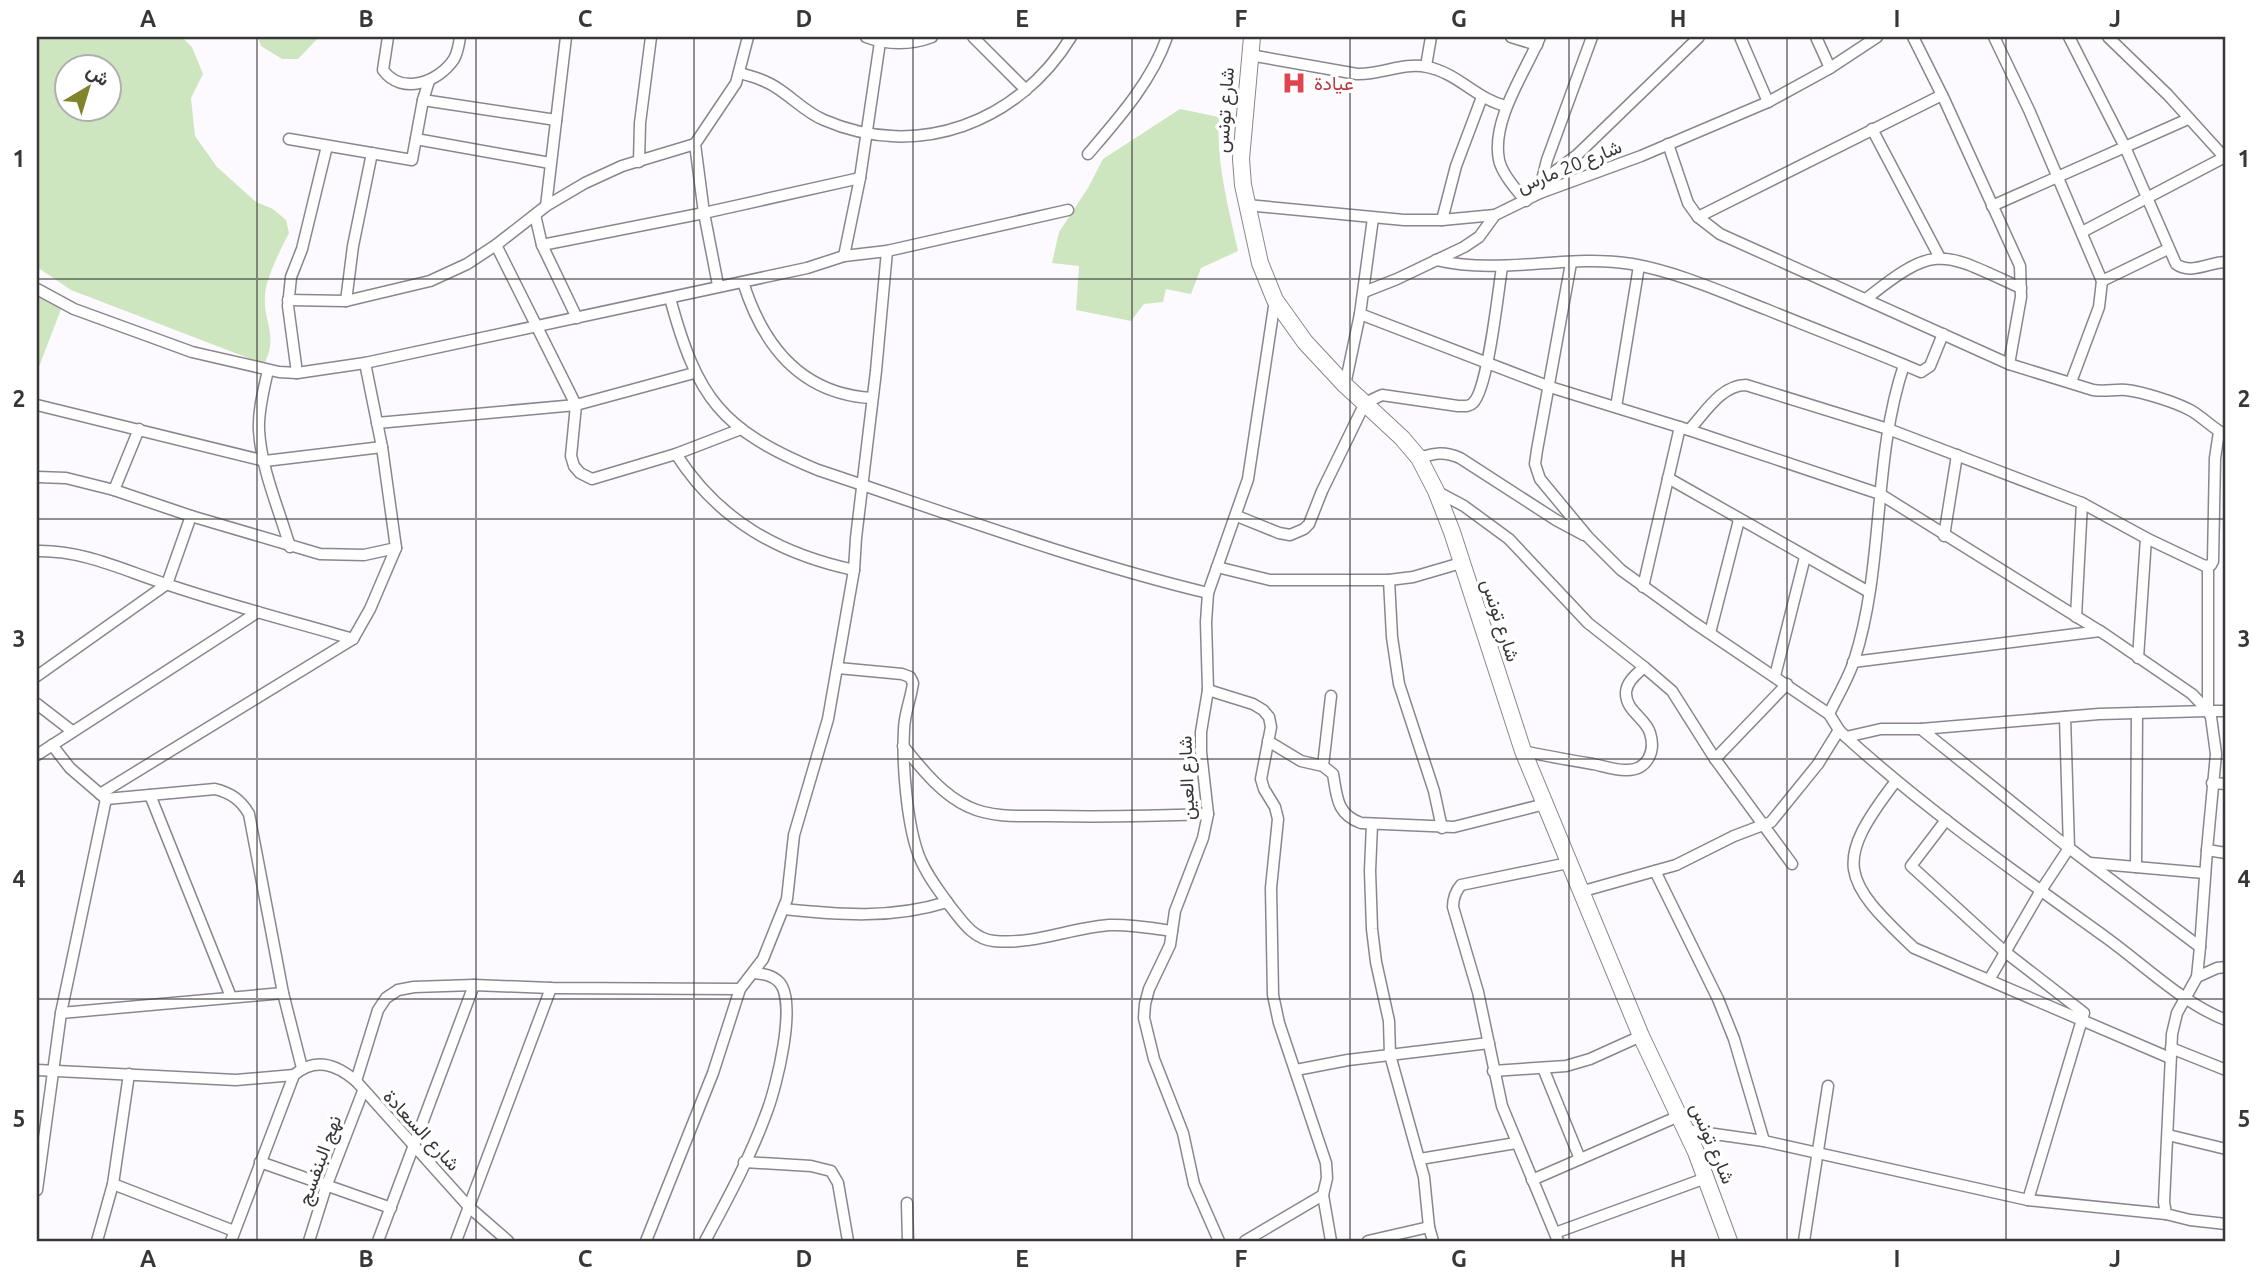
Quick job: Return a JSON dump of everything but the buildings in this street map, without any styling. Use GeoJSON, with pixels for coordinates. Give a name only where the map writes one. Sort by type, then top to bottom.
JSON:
{"type":"FeatureCollection","features":[{"type":"Feature","properties":{"kind":"street"},"geometry":{"type":"LineString","coordinates":[[388,37],[383,70],[389,79],[412,84],[429,81],[439,75],[456,56],[460,37]]}},
{"type":"Feature","properties":{"kind":"street"},"geometry":{"type":"LineString","coordinates":[[546,206],[566,37]]}},
{"type":"Feature","properties":{"kind":"street"},"geometry":{"type":"LineString","coordinates":[[639,162],[640,123],[651,37]]}},
{"type":"Feature","properties":{"kind":"street"},"geometry":{"type":"LineString","coordinates":[[288,300],[346,300],[430,281],[467,264],[546,206],[596,177],[695,144],[740,74],[748,37]]}},
{"type":"Feature","properties":{"kind":"street"},"geometry":{"type":"LineString","coordinates":[[866,37],[880,42],[913,42],[932,37]]}},
{"type":"Feature","properties":{"kind":"street"},"geometry":{"type":"LineString","coordinates":[[973,37],[1026,90]]}},
{"type":"Feature","properties":{"kind":"street"},"geometry":{"type":"LineString","coordinates":[[740,74],[766,82],[824,120],[866,133],[914,136],[949,132],[999,109],[1026,90],[1048,69],[1072,37]]}},
{"type":"Feature","properties":{"kind":"street"},"geometry":{"type":"LineString","coordinates":[[1088,154],[1139,88],[1157,60],[1167,37]]}},
{"type":"Feature","properties":{"kind":"street","name":"شارع تونس"},"geometry":{"type":"LineString","coordinates":[[1252,37],[1241,159],[1243,185],[1260,263],[1275,300],[1305,342],[1345,385],[1402,438],[1419,458],[1436,491],[1523,751],[1641,1035],[1683,1123],[1729,1241]]}},
{"type":"Feature","properties":{"kind":"street"},"geometry":{"type":"LineString","coordinates":[[1426,66],[1431,37]]}},
{"type":"Feature","properties":{"kind":"street"},"geometry":{"type":"LineString","coordinates":[[1511,37],[1539,41],[1506,106],[1498,158],[1526,201]]}},
{"type":"Feature","properties":{"kind":"street"},"geometry":{"type":"LineString","coordinates":[[1540,193],[1551,148],[1592,37]]}},
{"type":"Feature","properties":{"kind":"street"},"geometry":{"type":"LineString","coordinates":[[1542,180],[1577,155],[1699,37]]}},
{"type":"Feature","properties":{"kind":"street"},"geometry":{"type":"LineString","coordinates":[[1740,37],[1768,102]]}},
{"type":"Feature","properties":{"kind":"street"},"geometry":{"type":"LineString","coordinates":[[1816,37],[1830,68]]}},
{"type":"Feature","properties":{"kind":"street","name":"شارع 20 مارس"},"geometry":{"type":"LineString","coordinates":[[1247,205],[1373,218],[1442,220],[1495,215],[1540,193],[1600,172],[1768,102],[1830,68],[1877,37]]}},
{"type":"Feature","properties":{"kind":"street"},"geometry":{"type":"LineString","coordinates":[[1913,37],[2020,266],[2021,288],[2017,324],[2009,364]]}},
{"type":"Feature","properties":{"kind":"street"},"geometry":{"type":"LineString","coordinates":[[1994,37],[2102,281],[2099,307],[2071,382]]}},
{"type":"Feature","properties":{"kind":"street"},"geometry":{"type":"LineString","coordinates":[[2070,37],[2125,147],[2176,264],[2184,269],[2226,262]]}},
{"type":"Feature","properties":{"kind":"street"},"geometry":{"type":"LineString","coordinates":[[2082,232],[2225,158],[2108,37]]}},
{"type":"Feature","properties":{"kind":"street"},"geometry":{"type":"LineString","coordinates":[[844,256],[860,178],[880,42]]}},
{"type":"Feature","properties":{"kind":"street"},"geometry":{"type":"LineString","coordinates":[[1250,55],[1369,75],[1399,67],[1426,66],[1460,79],[1482,97],[1506,106]]}},
{"type":"Feature","properties":{"kind":"street"},"geometry":{"type":"LineString","coordinates":[[289,139],[412,160],[429,81]]}},
{"type":"Feature","properties":{"kind":"street"},"geometry":{"type":"LineString","coordinates":[[1698,217],[1942,95]]}},
{"type":"Feature","properties":{"kind":"street"},"geometry":{"type":"LineString","coordinates":[[1442,220],[1457,166],[1482,97]]}},
{"type":"Feature","properties":{"kind":"street"},"geometry":{"type":"LineString","coordinates":[[423,100],[556,120]]}},
{"type":"Feature","properties":{"kind":"street"},"geometry":{"type":"LineString","coordinates":[[1992,206],[2188,119]]}},
{"type":"Feature","properties":{"kind":"street"},"geometry":{"type":"LineString","coordinates":[[1872,129],[1940,258]]}},
{"type":"Feature","properties":{"kind":"street"},"geometry":{"type":"LineString","coordinates":[[416,139],[550,163]]}},
{"type":"Feature","properties":{"kind":"street"},"geometry":{"type":"LineString","coordinates":[[695,144],[704,213],[718,285]]}},
{"type":"Feature","properties":{"kind":"street"},"geometry":{"type":"LineString","coordinates":[[1668,144],[1688,203],[1698,217],[1720,234],[2009,364],[2103,392],[2129,390],[2182,407],[2223,434],[2215,458],[2213,561],[2208,566],[2208,710]]}},
{"type":"Feature","properties":{"kind":"street"},"geometry":{"type":"LineString","coordinates":[[297,373],[288,300],[291,277],[302,249],[327,146]]}},
{"type":"Feature","properties":{"kind":"street"},"geometry":{"type":"LineString","coordinates":[[346,300],[353,246],[372,153]]}},
{"type":"Feature","properties":{"kind":"street"},"geometry":{"type":"LineString","coordinates":[[542,245],[860,178]]}},
{"type":"Feature","properties":{"kind":"street"},"geometry":{"type":"LineString","coordinates":[[37,289],[74,309],[192,352],[268,370],[297,373],[365,363],[807,268],[844,256],[887,251],[1068,210]]}},
{"type":"Feature","properties":{"kind":"street"},"geometry":{"type":"LineString","coordinates":[[535,215],[542,245],[577,317]]}},
{"type":"Feature","properties":{"kind":"street"},"geometry":{"type":"LineString","coordinates":[[1364,292],[1397,279],[1479,237],[1495,215]]}},
{"type":"Feature","properties":{"kind":"street"},"geometry":{"type":"LineString","coordinates":[[1345,385],[1364,292],[1373,218]]}},
{"type":"Feature","properties":{"kind":"street"},"geometry":{"type":"LineString","coordinates":[[496,245],[576,405],[571,456],[580,473],[592,479],[676,454],[741,429]]}},
{"type":"Feature","properties":{"kind":"street"},"geometry":{"type":"LineString","coordinates":[[2102,281],[2168,249]]}},
{"type":"Feature","properties":{"kind":"street"},"geometry":{"type":"LineString","coordinates":[[646,1241],[713,1073],[740,989],[754,972],[773,938],[784,909],[798,817],[820,752],[838,668],[854,570],[887,251]]}},
{"type":"Feature","properties":{"kind":"street"},"geometry":{"type":"LineString","coordinates":[[1866,299],[1911,265],[1930,258],[1965,263],[2021,288]]}},
{"type":"Feature","properties":{"kind":"street"},"geometry":{"type":"LineString","coordinates":[[1436,260],[1466,267],[1571,262],[1639,266],[1704,286],[1921,372],[1928,369],[1942,334]]}},
{"type":"Feature","properties":{"kind":"street"},"geometry":{"type":"LineString","coordinates":[[1571,262],[1537,450],[1537,472],[1588,537],[1621,570],[1643,587],[1829,714],[1843,733],[1896,781],[2039,892],[2203,1011],[2226,1020]]}},
{"type":"Feature","properties":{"kind":"street"},"geometry":{"type":"LineString","coordinates":[[1616,407],[1639,266]]}},
{"type":"Feature","properties":{"kind":"street"},"geometry":{"type":"LineString","coordinates":[[1237,516],[1279,533],[1290,535],[1304,529],[1309,524],[1344,444],[1365,404],[1382,396],[1398,396],[1434,404],[1468,406],[1479,395],[1502,267]]}},
{"type":"Feature","properties":{"kind":"street"},"geometry":{"type":"LineString","coordinates":[[743,282],[761,329],[772,347],[787,361],[825,387],[849,397],[872,398]]}},
{"type":"Feature","properties":{"kind":"street"},"geometry":{"type":"LineString","coordinates":[[670,298],[694,373],[715,405],[741,429],[787,457],[862,485],[1055,548],[1208,593]]}},
{"type":"Feature","properties":{"kind":"street","name":"شارع العين"},"geometry":{"type":"LineString","coordinates":[[1219,1241],[1194,1184],[1183,1133],[1154,1059],[1144,1018],[1149,989],[1164,960],[1175,911],[1199,848],[1208,814],[1201,732],[1208,690],[1208,593],[1248,479],[1275,300]]}},
{"type":"Feature","properties":{"kind":"street"},"geometry":{"type":"LineString","coordinates":[[1360,314],[1550,387],[1880,494],[2100,631],[2192,694],[2208,710],[2216,754],[2211,783],[2200,947],[2197,977],[2177,1013],[2171,1053],[2164,1202],[2166,1214]]}},
{"type":"Feature","properties":{"kind":"street"},"geometry":{"type":"LineString","coordinates":[[37,1191],[61,1013],[103,797],[353,639],[385,578],[396,548],[382,447],[365,363]]}},
{"type":"Feature","properties":{"kind":"street"},"geometry":{"type":"LineString","coordinates":[[1829,714],[1853,662],[1869,592],[1888,429],[1904,365]]}},
{"type":"Feature","properties":{"kind":"street"},"geometry":{"type":"LineString","coordinates":[[268,370],[259,427],[265,461],[290,547]]}},
{"type":"Feature","properties":{"kind":"street"},"geometry":{"type":"LineString","coordinates":[[377,423],[441,415],[576,405],[694,373]]}},
{"type":"Feature","properties":{"kind":"street"},"geometry":{"type":"LineString","coordinates":[[1643,587],[1668,478],[1685,429],[1722,393],[1737,385],[1746,385],[1888,429],[2082,503],[2146,538],[2208,566]]}},
{"type":"Feature","properties":{"kind":"street"},"geometry":{"type":"LineString","coordinates":[[37,405],[139,429],[239,457],[265,461],[382,447]]}},
{"type":"Feature","properties":{"kind":"street"},"geometry":{"type":"LineString","coordinates":[[114,490],[139,429]]}},
{"type":"Feature","properties":{"kind":"street"},"geometry":{"type":"LineString","coordinates":[[1419,458],[1435,453],[1448,453],[1460,458],[1556,520],[1588,537]]}},
{"type":"Feature","properties":{"kind":"street"},"geometry":{"type":"LineString","coordinates":[[676,454],[690,476],[708,496],[767,541],[819,562],[854,570]]}},
{"type":"Feature","properties":{"kind":"street"},"geometry":{"type":"LineString","coordinates":[[1944,536],[1957,455]]}},
{"type":"Feature","properties":{"kind":"street"},"geometry":{"type":"LineString","coordinates":[[37,477],[66,478],[114,490],[290,547],[320,554],[364,555],[396,548]]}},
{"type":"Feature","properties":{"kind":"street"},"geometry":{"type":"LineString","coordinates":[[1668,478],[1869,592]]}},
{"type":"Feature","properties":{"kind":"street"},"geometry":{"type":"LineString","coordinates":[[1436,491],[1464,506],[1509,539],[1570,607],[1644,667],[1682,703],[1715,759],[1792,864]]}},
{"type":"Feature","properties":{"kind":"street"},"geometry":{"type":"LineString","coordinates":[[2076,617],[2082,503]]}},
{"type":"Feature","properties":{"kind":"street"},"geometry":{"type":"LineString","coordinates":[[37,676],[167,584],[191,516]]}},
{"type":"Feature","properties":{"kind":"street"},"geometry":{"type":"LineString","coordinates":[[1710,634],[1739,520]]}},
{"type":"Feature","properties":{"kind":"street"},"geometry":{"type":"LineString","coordinates":[[2138,658],[2146,538]]}},
{"type":"Feature","properties":{"kind":"street"},"geometry":{"type":"LineString","coordinates":[[37,551],[57,551],[92,558],[167,584],[353,639]]}},
{"type":"Feature","properties":{"kind":"street"},"geometry":{"type":"LineString","coordinates":[[1775,677],[1805,557]]}},
{"type":"Feature","properties":{"kind":"street"},"geometry":{"type":"LineString","coordinates":[[1217,567],[1270,580],[1389,580],[1413,577],[1461,563]]}},
{"type":"Feature","properties":{"kind":"street"},"geometry":{"type":"LineString","coordinates":[[1389,580],[1392,637],[1399,684],[1434,791],[1441,828]]}},
{"type":"Feature","properties":{"kind":"street"},"geometry":{"type":"LineString","coordinates":[[37,755],[258,612]]}},
{"type":"Feature","properties":{"kind":"street"},"geometry":{"type":"LineString","coordinates":[[1853,662],[2100,631]]}},
{"type":"Feature","properties":{"kind":"street"},"geometry":{"type":"LineString","coordinates":[[1523,751],[1627,771],[1644,764],[1651,756],[1651,735],[1648,726],[1633,712],[1626,693],[1629,682],[1644,667]]}},
{"type":"Feature","properties":{"kind":"street"},"geometry":{"type":"LineString","coordinates":[[838,668],[902,674],[910,677],[913,683],[903,746],[911,826],[919,856],[965,926],[979,937],[992,941],[1037,940],[1109,925],[1172,931]]}},
{"type":"Feature","properties":{"kind":"street"},"geometry":{"type":"LineString","coordinates":[[1715,759],[1787,684]]}},
{"type":"Feature","properties":{"kind":"street"},"geometry":{"type":"LineString","coordinates":[[1208,690],[1237,698],[1263,710],[1269,717],[1270,727],[1261,779],[1278,819],[1271,888],[1273,995],[1279,1023],[1326,1163],[1324,1195],[1331,1241]]}},
{"type":"Feature","properties":{"kind":"street"},"geometry":{"type":"LineString","coordinates":[[1323,766],[1331,696]]}},
{"type":"Feature","properties":{"kind":"street"},"geometry":{"type":"LineString","coordinates":[[37,704],[72,731]]}},
{"type":"Feature","properties":{"kind":"street"},"geometry":{"type":"LineString","coordinates":[[1580,892],[1676,865],[1734,836],[1771,822],[1790,802],[1843,733],[2065,717],[2226,711]]}},
{"type":"Feature","properties":{"kind":"street"},"geometry":{"type":"LineString","coordinates":[[2136,866],[2137,713]]}},
{"type":"Feature","properties":{"kind":"street"},"geometry":{"type":"LineString","coordinates":[[1989,980],[2039,892],[2069,848],[2065,717]]}},
{"type":"Feature","properties":{"kind":"street"},"geometry":{"type":"LineString","coordinates":[[1922,729],[2069,848],[2200,947]]}},
{"type":"Feature","properties":{"kind":"street"},"geometry":{"type":"LineString","coordinates":[[1268,741],[1301,761],[1323,766],[1333,774],[1341,810],[1352,820],[1372,824],[1441,828],[1484,821],[1545,804]]}},
{"type":"Feature","properties":{"kind":"street"},"geometry":{"type":"LineString","coordinates":[[52,745],[70,768],[103,797],[215,789],[225,791],[244,804],[249,814],[298,1072],[232,1236],[113,1184]]}},
{"type":"Feature","properties":{"kind":"street"},"geometry":{"type":"LineString","coordinates":[[903,746],[945,792],[969,808],[982,811],[1023,816],[1109,818],[1208,814]]}},
{"type":"Feature","properties":{"kind":"street"},"geometry":{"type":"LineString","coordinates":[[1896,781],[1859,833],[1853,854],[1856,882],[1868,900],[1914,948],[2082,1020],[2171,1053],[2226,1069]]}},
{"type":"Feature","properties":{"kind":"street"},"geometry":{"type":"LineString","coordinates":[[2211,783],[2226,784]]}},
{"type":"Feature","properties":{"kind":"street"},"geometry":{"type":"LineString","coordinates":[[150,794],[231,997]]}},
{"type":"Feature","properties":{"kind":"street"},"geometry":{"type":"LineString","coordinates":[[1946,820],[1911,866],[2004,951],[2084,1013],[2028,1200]]}},
{"type":"Feature","properties":{"kind":"street"},"geometry":{"type":"LineString","coordinates":[[1372,824],[1370,871],[1376,962],[1389,1021],[1390,1055],[1420,1159],[1433,1241]]}},
{"type":"Feature","properties":{"kind":"street"},"geometry":{"type":"LineString","coordinates":[[2207,850],[2226,853]]}},
{"type":"Feature","properties":{"kind":"street"},"geometry":{"type":"LineString","coordinates":[[1568,863],[1461,885],[1456,891],[1453,907],[1478,992],[1502,1106],[1556,1237],[1706,1178]]}},
{"type":"Feature","properties":{"kind":"street"},"geometry":{"type":"LineString","coordinates":[[2090,863],[2204,873]]}},
{"type":"Feature","properties":{"kind":"street"},"geometry":{"type":"LineString","coordinates":[[1655,871],[1718,999],[1734,1039],[1764,1141]]}},
{"type":"Feature","properties":{"kind":"street"},"geometry":{"type":"LineString","coordinates":[[784,909],[833,915],[884,915],[918,911],[947,902]]}},
{"type":"Feature","properties":{"kind":"street"},"geometry":{"type":"LineString","coordinates":[[2197,977],[2222,968],[2226,959]]}},
{"type":"Feature","properties":{"kind":"street"},"geometry":{"type":"LineString","coordinates":[[705,1241],[767,1113],[786,1026],[787,1004],[779,982],[769,975],[754,972]]}},
{"type":"Feature","properties":{"kind":"street"},"geometry":{"type":"LineString","coordinates":[[356,1081],[378,1010],[386,998],[398,990],[474,985],[740,989]]}},
{"type":"Feature","properties":{"kind":"street"},"geometry":{"type":"LineString","coordinates":[[378,1241],[474,985]]}},
{"type":"Feature","properties":{"kind":"street"},"geometry":{"type":"LineString","coordinates":[[456,1241],[551,988]]}},
{"type":"Feature","properties":{"kind":"street"},"geometry":{"type":"LineString","coordinates":[[61,1013],[283,993]]}},
{"type":"Feature","properties":{"kind":"street"},"geometry":{"type":"LineString","coordinates":[[1493,1071],[1566,1066],[1590,1059],[1641,1035]]}},
{"type":"Feature","properties":{"kind":"street"},"geometry":{"type":"LineString","coordinates":[[1296,1070],[1489,1043]]}},
{"type":"Feature","properties":{"kind":"street","name":"شارع السعادة"},"geometry":{"type":"LineString","coordinates":[[37,1070],[236,1080],[298,1072],[317,1063],[332,1065],[356,1081],[469,1208],[508,1241]]}},
{"type":"Feature","properties":{"kind":"street"},"geometry":{"type":"LineString","coordinates":[[1543,1068],[1580,1158]]}},
{"type":"Feature","properties":{"kind":"street"},"geometry":{"type":"LineString","coordinates":[[97,1241],[113,1184],[129,1074]]}},
{"type":"Feature","properties":{"kind":"street"},"geometry":{"type":"LineString","coordinates":[[1804,1241],[1828,1086]]}},
{"type":"Feature","properties":{"kind":"street","name":"نهج البنفسج"},"geometry":{"type":"LineString","coordinates":[[309,1241],[326,1186],[363,1091]]}},
{"type":"Feature","properties":{"kind":"street"},"geometry":{"type":"LineString","coordinates":[[1532,1180],[1580,1158],[1683,1123],[2028,1200],[2166,1214],[2226,1224]]}},
{"type":"Feature","properties":{"kind":"street"},"geometry":{"type":"LineString","coordinates":[[2168,1135],[2226,1149]]}},
{"type":"Feature","properties":{"kind":"street"},"geometry":{"type":"LineString","coordinates":[[1420,1159],[1516,1143]]}},
{"type":"Feature","properties":{"kind":"street"},"geometry":{"type":"LineString","coordinates":[[260,1162],[391,1208]]}},
{"type":"Feature","properties":{"kind":"street"},"geometry":{"type":"LineString","coordinates":[[744,1162],[811,1166],[831,1171],[838,1183],[848,1241]]}},
{"type":"Feature","properties":{"kind":"street"},"geometry":{"type":"LineString","coordinates":[[1245,1241],[1324,1195]]}},
{"type":"Feature","properties":{"kind":"street"},"geometry":{"type":"LineString","coordinates":[[907,1203],[908,1241]]}},
{"type":"Feature","properties":{"kind":"street"},"geometry":{"type":"LineString","coordinates":[[1368,1241],[1429,1227]]}},
{"type":"Feature","properties":{"kind":"green space"},"geometry":{"type":"Polygon","coordinates":[[[37,37],[182,37],[192,47],[203,74],[191,98],[195,136],[217,167],[256,202],[273,209],[286,220],[289,233],[274,263],[266,288],[265,305],[270,345],[264,364],[71,290],[37,267],[37,37]]]}},
{"type":"Feature","properties":{"kind":"green space"},"geometry":{"type":"Polygon","coordinates":[[[258,37],[319,37],[298,59],[282,59],[261,46],[258,37]]]}},
{"type":"Feature","properties":{"kind":"green space"},"geometry":{"type":"Polygon","coordinates":[[[1180,109],[1219,117],[1221,168],[1238,251],[1201,268],[1191,294],[1166,289],[1163,302],[1144,304],[1131,321],[1076,310],[1079,266],[1052,263],[1059,232],[1088,188],[1103,159],[1180,109]]]}},
{"type":"Feature","properties":{"kind":"green space"},"geometry":{"type":"Polygon","coordinates":[[[37,290],[63,304],[37,372],[37,290]]]}},
{"type":"Feature","properties":{"kind":"place","name":"عيادة"},"geometry":{"type":"Point","coordinates":[1294,83]}}]}
